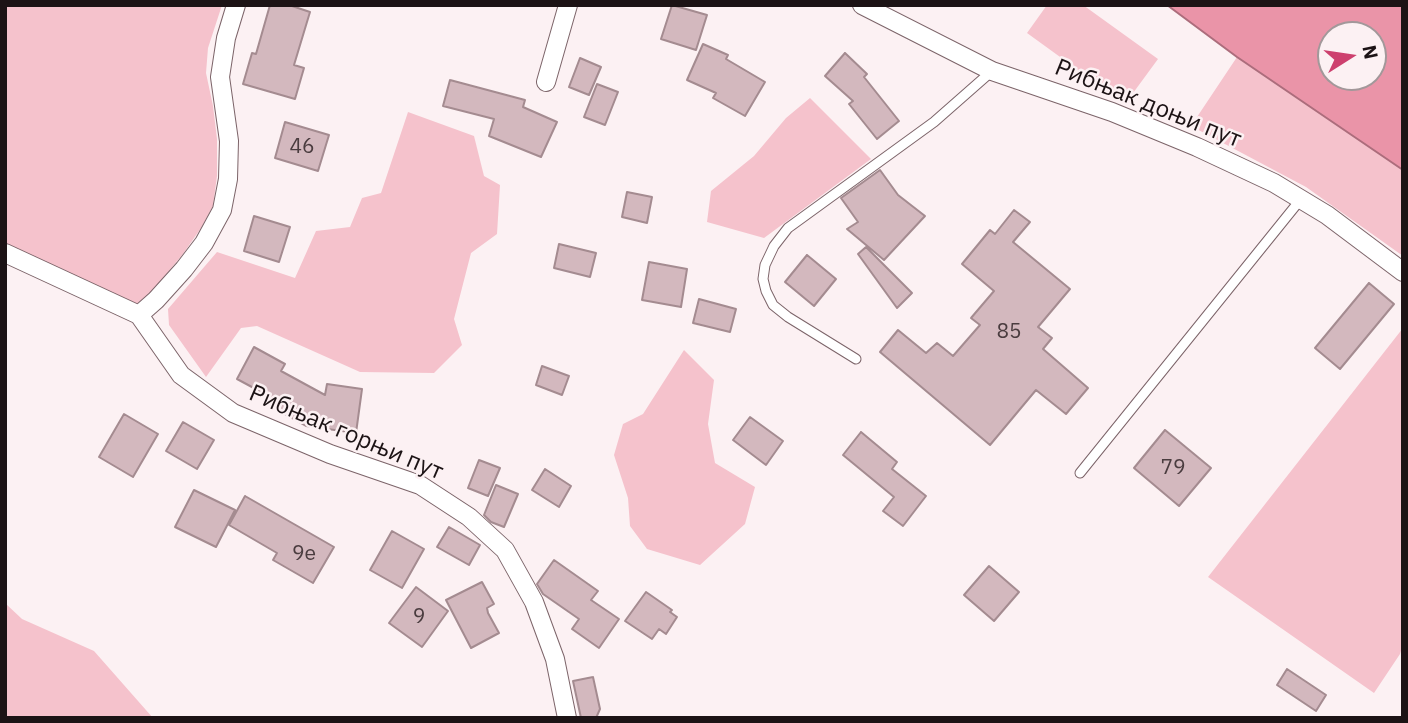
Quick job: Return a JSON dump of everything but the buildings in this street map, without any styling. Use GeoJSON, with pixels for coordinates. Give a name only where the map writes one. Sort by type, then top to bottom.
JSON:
{"type":"FeatureCollection","features":[{"type":"Feature","properties":{"kind":"street"},"geometry":{"type":"LineString","coordinates":[[5,253],[139,315],[156,300],[204,243],[222,210],[228,179],[229,141],[220,77],[226,38],[236,5]]}},
{"type":"Feature","properties":{"kind":"street"},"geometry":{"type":"LineString","coordinates":[[546,82],[568,5]]}},
{"type":"Feature","properties":{"kind":"street","name":"Рибњак доњи пут"},"geometry":{"type":"LineString","coordinates":[[862,5],[992,71],[1112,112],[1275,183],[1326,215],[1403,272]]}},
{"type":"Feature","properties":{"kind":"street","name":"Рибњак горњи пут"},"geometry":{"type":"LineString","coordinates":[[139,315],[181,375],[233,413],[330,454],[420,485],[469,517],[505,550],[534,602],[555,659],[568,718]]}},
{"type":"Feature","properties":{"kind":"lane"},"geometry":{"type":"LineString","coordinates":[[856,359],[788,317],[774,305],[766,291],[765,265],[774,246],[788,228],[934,122],[992,71]]}},
{"type":"Feature","properties":{"kind":"lane"},"geometry":{"type":"LineString","coordinates":[[1080,473],[1301,199]]}},
{"type":"Feature","properties":{"kind":"shaded area"},"geometry":{"type":"Polygon","coordinates":[[[5,5],[222,5],[208,48],[206,73],[217,139],[217,176],[213,206],[183,254],[148,296],[136,304],[125,302],[5,244],[5,5]]]}},
{"type":"Feature","properties":{"kind":"shaded area"},"geometry":{"type":"Polygon","coordinates":[[[1047,5],[1083,5],[1158,59],[1125,104],[1027,33],[1047,5]]]}},
{"type":"Feature","properties":{"kind":"shaded area"},"geometry":{"type":"Polygon","coordinates":[[[1167,5],[1403,5],[1403,170],[1237,57],[1167,5]]]}},
{"type":"Feature","properties":{"kind":"shaded area"},"geometry":{"type":"Polygon","coordinates":[[[1237,57],[1403,170],[1403,256],[1306,187],[1191,126],[1237,57]]]}},
{"type":"Feature","properties":{"kind":"shaded area"},"geometry":{"type":"Polygon","coordinates":[[[810,98],[871,159],[764,238],[707,222],[711,191],[754,156],[786,118],[810,98]]]}},
{"type":"Feature","properties":{"kind":"shaded area"},"geometry":{"type":"Polygon","coordinates":[[[408,112],[474,136],[484,176],[500,185],[497,234],[471,253],[454,319],[462,345],[434,373],[360,372],[257,326],[241,328],[206,377],[169,325],[168,309],[217,252],[295,278],[316,231],[350,227],[362,198],[381,193],[408,112]]]}},
{"type":"Feature","properties":{"kind":"shaded area"},"geometry":{"type":"Polygon","coordinates":[[[1403,328],[1403,644],[1400,654],[1374,693],[1208,577],[1403,328]]]}},
{"type":"Feature","properties":{"kind":"shaded area"},"geometry":{"type":"Polygon","coordinates":[[[684,350],[714,380],[708,424],[715,463],[755,487],[745,524],[700,565],[647,549],[630,526],[628,498],[614,455],[623,424],[643,414],[684,350]]]}},
{"type":"Feature","properties":{"kind":"shaded area"},"geometry":{"type":"Polygon","coordinates":[[[5,603],[22,619],[94,651],[153,718],[5,718],[5,603]]]}}]}
